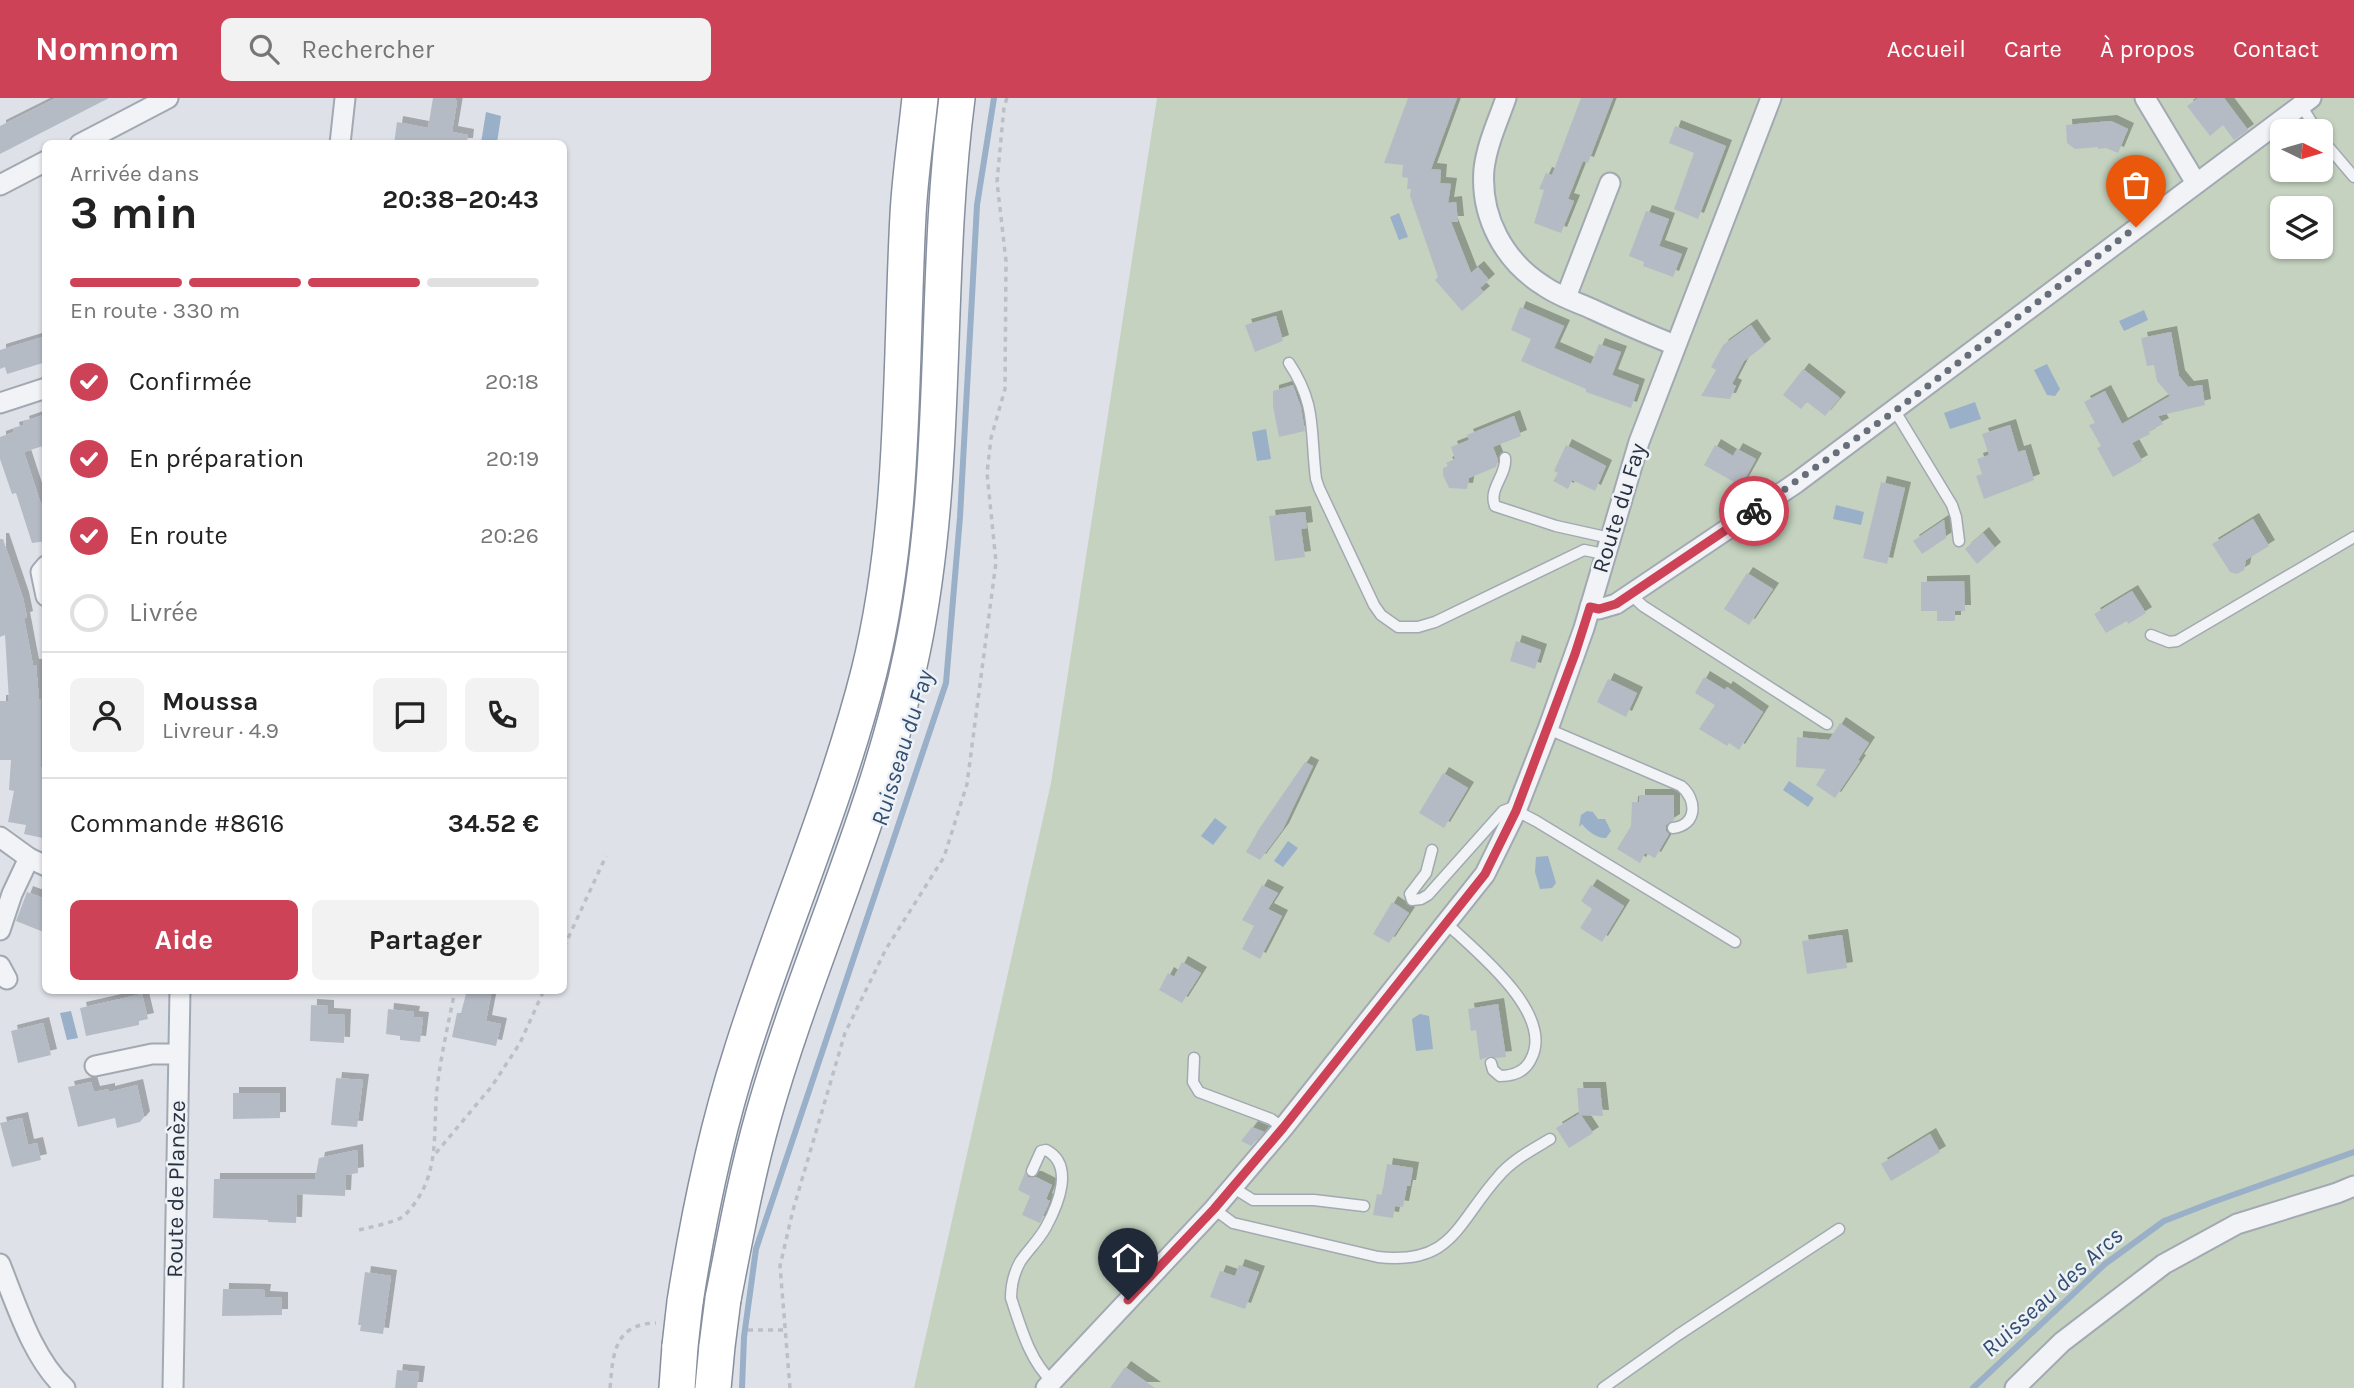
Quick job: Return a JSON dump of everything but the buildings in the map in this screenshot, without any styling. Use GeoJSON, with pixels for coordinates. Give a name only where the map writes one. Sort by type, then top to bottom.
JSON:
{"type":"FeatureCollection","features":[{"type":"Feature","properties":{"kind":"highway"},"geometry":{"type":"LineString","coordinates":[[677,1388],[685,1302],[695,1239],[740,1055],[845,757],[869,671],[886,589],[895,503],[908,212],[920,98]]}},
{"type":"Feature","properties":{"kind":"highway"},"geometry":{"type":"LineString","coordinates":[[713,1388],[726,1325],[746,1184],[763,1116],[880,776],[906,682],[918,623],[932,518],[949,174],[957,98]]}},
{"type":"Feature","properties":{"kind":"street"},"geometry":{"type":"LineString","coordinates":[[88,140],[168,98]]}},
{"type":"Feature","properties":{"kind":"street"},"geometry":{"type":"LineString","coordinates":[[340,140],[345,98]]}},
{"type":"Feature","properties":{"kind":"street"},"geometry":{"type":"LineString","coordinates":[[1506,98],[1488,145],[1484,192],[1495,233],[1518,267],[1544,287],[1675,345]]}},
{"type":"Feature","properties":{"kind":"street","name":"Route du Fay"},"geometry":{"type":"LineString","coordinates":[[1049,1384],[1214,1209],[1283,1128],[1485,874],[1516,811],[1548,729],[1590,607],[1639,442],[1771,98]]}},
{"type":"Feature","properties":{"kind":"street"},"geometry":{"type":"LineString","coordinates":[[2145,98],[2196,183]]}},
{"type":"Feature","properties":{"kind":"street"},"geometry":{"type":"LineString","coordinates":[[1590,607],[1608,608],[1796,484],[2306,101]]}},
{"type":"Feature","properties":{"kind":"street"},"geometry":{"type":"LineString","coordinates":[[0,185],[42,163]]}},
{"type":"Feature","properties":{"kind":"street"},"geometry":{"type":"LineString","coordinates":[[1566,297],[1611,183]]}},
{"type":"Feature","properties":{"kind":"street"},"geometry":{"type":"LineString","coordinates":[[0,403],[42,389]]}},
{"type":"Feature","properties":{"kind":"street"},"geometry":{"type":"LineString","coordinates":[[0,837],[37,862],[12,894],[0,930]]}},
{"type":"Feature","properties":{"kind":"street","name":"Route de Planèze"},"geometry":{"type":"LineString","coordinates":[[173,1388],[180,994]]}},
{"type":"Feature","properties":{"kind":"street"},"geometry":{"type":"LineString","coordinates":[[95,1066],[152,1054],[178,1054]]}},
{"type":"Feature","properties":{"kind":"street"},"geometry":{"type":"LineString","coordinates":[[2015,1388],[2062,1342],[2164,1264],[2237,1224],[2354,1186]]}},
{"type":"Feature","properties":{"kind":"street"},"geometry":{"type":"LineString","coordinates":[[0,1264],[30,1336],[65,1388]]}},
{"type":"Feature","properties":{"kind":"lane"},"geometry":{"type":"LineString","coordinates":[[2306,101],[2313,119]]}},
{"type":"Feature","properties":{"kind":"lane"},"geometry":{"type":"LineString","coordinates":[[2333,152],[2354,177]]}},
{"type":"Feature","properties":{"kind":"lane"},"geometry":{"type":"LineString","coordinates":[[1289,363],[1307,396],[1312,420],[1315,479],[1374,604],[1389,622],[1406,628],[1426,624],[1584,550],[1607,546]]}},
{"type":"Feature","properties":{"kind":"lane"},"geometry":{"type":"LineString","coordinates":[[1895,411],[1952,505],[1959,541]]}},
{"type":"Feature","properties":{"kind":"lane"},"geometry":{"type":"LineString","coordinates":[[1505,458],[1506,465],[1492,497],[1495,506],[1607,546]]}},
{"type":"Feature","properties":{"kind":"lane"},"geometry":{"type":"LineString","coordinates":[[2151,635],[2169,642],[2178,641],[2354,537]]}},
{"type":"Feature","properties":{"kind":"lane"},"geometry":{"type":"LineString","coordinates":[[1630,594],[1643,606],[1827,724]]}},
{"type":"Feature","properties":{"kind":"lane"},"geometry":{"type":"LineString","coordinates":[[1548,729],[1688,791],[1693,800],[1691,818],[1686,825],[1673,828]]}},
{"type":"Feature","properties":{"kind":"lane"},"geometry":{"type":"LineString","coordinates":[[1432,850],[1426,873],[1410,894],[1412,900],[1421,900],[1428,895],[1506,808],[1516,811],[1735,942]]}},
{"type":"Feature","properties":{"kind":"lane"},"geometry":{"type":"LineString","coordinates":[[1447,924],[1518,995],[1534,1022],[1536,1047],[1527,1067],[1514,1075],[1500,1076],[1493,1070],[1492,1063]]}},
{"type":"Feature","properties":{"kind":"lane"},"geometry":{"type":"LineString","coordinates":[[1194,1058],[1193,1082],[1199,1092],[1271,1119],[1283,1128]]}},
{"type":"Feature","properties":{"kind":"lane"},"geometry":{"type":"LineString","coordinates":[[1214,1209],[1233,1223],[1378,1257],[1415,1258],[1426,1255],[1447,1242],[1505,1169],[1550,1139]]}},
{"type":"Feature","properties":{"kind":"lane"},"geometry":{"type":"LineString","coordinates":[[1032,1171],[1041,1151],[1052,1153],[1060,1164],[1061,1188],[1046,1226],[1019,1264],[1011,1288],[1011,1298],[1034,1358],[1049,1384]]}},
{"type":"Feature","properties":{"kind":"lane"},"geometry":{"type":"LineString","coordinates":[[1232,1186],[1254,1200],[1314,1200],[1364,1206]]}},
{"type":"Feature","properties":{"kind":"lane"},"geometry":{"type":"LineString","coordinates":[[1603,1388],[1839,1229]]}},
{"type":"Feature","properties":{"kind":"path"},"geometry":{"type":"LineString","coordinates":[[790,1388],[783,1330],[780,1266],[793,1210],[845,1033],[886,949],[944,857],[967,784],[996,562],[987,473],[991,438],[1005,389],[1006,261],[998,182],[1007,98]]}},
{"type":"Feature","properties":{"kind":"path"},"geometry":{"type":"LineString","coordinates":[[567,940],[606,856]]}},
{"type":"Feature","properties":{"kind":"path"},"geometry":{"type":"LineString","coordinates":[[359,1230],[403,1217],[426,1185],[435,1155],[435,1101],[442,1046],[454,994]]}},
{"type":"Feature","properties":{"kind":"path"},"geometry":{"type":"LineString","coordinates":[[435,1155],[492,1086],[520,1043],[542,994]]}},
{"type":"Feature","properties":{"kind":"path"},"geometry":{"type":"LineString","coordinates":[[726,1325],[761,1331],[783,1330]]}},
{"type":"Feature","properties":{"kind":"green space"},"geometry":{"type":"Polygon","coordinates":[[[1157,98],[2354,98],[2354,1388],[914,1388],[1051,783],[1157,98]]]}},
{"type":"Feature","properties":{"kind":"water"},"geometry":{"type":"Polygon","coordinates":[[[486,112],[501,116],[497,140],[481,140],[486,112]]]}},
{"type":"Feature","properties":{"kind":"water"},"geometry":{"type":"Polygon","coordinates":[[[1399,213],[1408,237],[1399,240],[1390,217],[1399,213]]]}},
{"type":"Feature","properties":{"kind":"water"},"geometry":{"type":"Polygon","coordinates":[[[2144,310],[2148,320],[2124,331],[2119,321],[2144,310]]]}},
{"type":"Feature","properties":{"kind":"water"},"geometry":{"type":"Polygon","coordinates":[[[2047,364],[2060,389],[2055,396],[2047,395],[2034,370],[2047,364]]]}},
{"type":"Feature","properties":{"kind":"water"},"geometry":{"type":"Polygon","coordinates":[[[1975,402],[1981,419],[1950,429],[1944,413],[1975,402]]]}},
{"type":"Feature","properties":{"kind":"water"},"geometry":{"type":"Polygon","coordinates":[[[1266,429],[1271,459],[1257,461],[1252,432],[1266,429]]]}},
{"type":"Feature","properties":{"kind":"water"},"geometry":{"type":"Polygon","coordinates":[[[1836,505],[1864,512],[1861,525],[1833,519],[1836,505]]]}},
{"type":"Feature","properties":{"kind":"water"},"geometry":{"type":"Polygon","coordinates":[[[1789,781],[1814,798],[1808,807],[1783,790],[1789,781]]]}},
{"type":"Feature","properties":{"kind":"water"},"geometry":{"type":"Polygon","coordinates":[[[1587,811],[1593,812],[1598,819],[1605,819],[1611,831],[1606,838],[1593,834],[1582,824],[1579,827],[1581,815],[1587,811]]]}},
{"type":"Feature","properties":{"kind":"water"},"geometry":{"type":"Polygon","coordinates":[[[1215,818],[1227,827],[1213,845],[1201,836],[1215,818]]]}},
{"type":"Feature","properties":{"kind":"water"},"geometry":{"type":"Polygon","coordinates":[[[1288,841],[1298,848],[1283,867],[1274,861],[1288,841]]]}},
{"type":"Feature","properties":{"kind":"water"},"geometry":{"type":"Polygon","coordinates":[[[1548,856],[1556,883],[1552,888],[1540,889],[1535,872],[1536,857],[1548,856]]]}},
{"type":"Feature","properties":{"kind":"water"},"geometry":{"type":"Polygon","coordinates":[[[71,1011],[78,1038],[67,1040],[60,1013],[71,1011]]]}},
{"type":"Feature","properties":{"kind":"water"},"geometry":{"type":"Polygon","coordinates":[[[1420,1014],[1429,1016],[1433,1049],[1416,1051],[1412,1019],[1420,1014]]]}},
{"type":"Feature","properties":{"kind":"waterway","name":"Ruisseau du Fay"},"geometry":{"type":"LineString","coordinates":[[742,1388],[744,1337],[756,1249],[946,683],[960,517],[977,205],[994,98]]}},
{"type":"Feature","properties":{"kind":"waterway","name":"Ruisseau des Arcs"},"geometry":{"type":"LineString","coordinates":[[1973,1388],[2105,1264],[2164,1221],[2354,1152]]}},
{"type":"Feature","properties":{"kind":"way so far"},"geometry":{"type":"LineString","coordinates":[[1754,511],[1796,484],[1895,411],[2136,227]]}},
{"type":"Feature","properties":{"kind":"route"},"geometry":{"type":"LineString","coordinates":[[1128,1300],[1214,1209],[1283,1128],[1485,874],[1516,811],[1548,729],[1590,607],[1608,608],[1616,604],[1754,511]]}}]}
